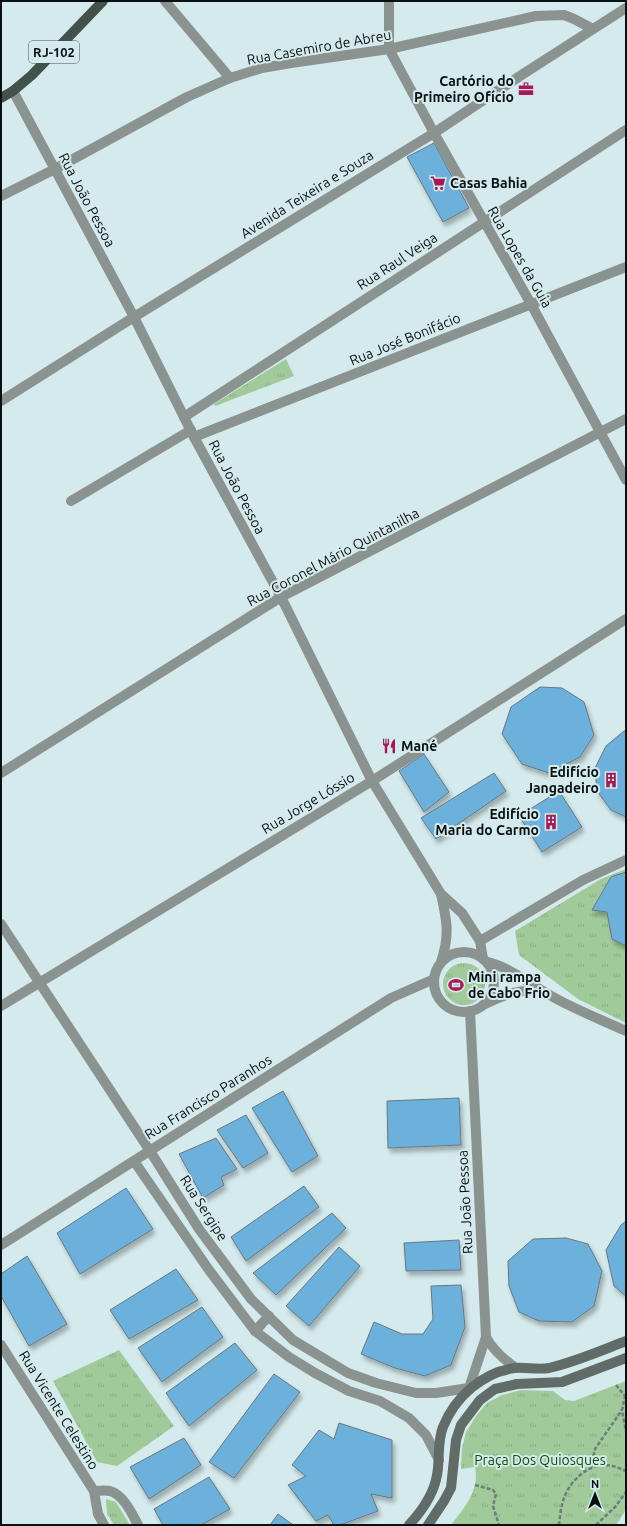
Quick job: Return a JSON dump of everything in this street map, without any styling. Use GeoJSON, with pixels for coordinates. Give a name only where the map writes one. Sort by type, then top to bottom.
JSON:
{"type":"FeatureCollection","features":[{"type":"Feature","properties":{"kind":"main road","name":"RJ-102"},"geometry":{"type":"LineString","coordinates":[[1,98],[13,91],[32,75],[103,1]]}},
{"type":"Feature","properties":{"kind":"main road"},"geometry":{"type":"LineString","coordinates":[[409,1525],[424,1506],[437,1476],[443,1427],[455,1406],[469,1388],[500,1372],[516,1368],[546,1368],[568,1363],[626,1341]]}},
{"type":"Feature","properties":{"kind":"main road"},"geometry":{"type":"LineString","coordinates":[[428,1525],[451,1488],[456,1440],[461,1425],[480,1400],[495,1389],[517,1384],[562,1382],[626,1358]]}},
{"type":"Feature","properties":{"kind":"street"},"geometry":{"type":"LineString","coordinates":[[165,1],[230,78]]}},
{"type":"Feature","properties":{"kind":"street"},"geometry":{"type":"LineString","coordinates":[[389,1],[389,49]]}},
{"type":"Feature","properties":{"kind":"street","name":"Avenida Teixeira e Souza"},"geometry":{"type":"LineString","coordinates":[[1,401],[134,317],[434,133],[626,8]]}},
{"type":"Feature","properties":{"kind":"street","name":"Rua Casemiro de Abreu"},"geometry":{"type":"LineString","coordinates":[[1,196],[55,169],[187,97],[230,78],[262,68],[389,49],[536,16],[564,16],[574,19],[593,29]]}},
{"type":"Feature","properties":{"kind":"street","name":"Rua Lopes da Guia"},"geometry":{"type":"LineString","coordinates":[[389,49],[434,133],[531,304],[626,480]]}},
{"type":"Feature","properties":{"kind":"street","name":"Rua João Pessoa"},"geometry":{"type":"LineString","coordinates":[[13,91],[134,317],[192,434],[281,598],[372,781],[441,894],[448,936],[441,962]]}},
{"type":"Feature","properties":{"kind":"street","name":"Rua Raul Veiga"},"geometry":{"type":"LineString","coordinates":[[184,417],[626,130]]}},
{"type":"Feature","properties":{"kind":"street","name":"Rua José Bonifácio"},"geometry":{"type":"LineString","coordinates":[[71,501],[192,434],[626,267]]}},
{"type":"Feature","properties":{"kind":"street","name":"Rua Coronel Mário Quintanilha"},"geometry":{"type":"LineString","coordinates":[[1,773],[281,598],[626,419]]}},
{"type":"Feature","properties":{"kind":"street","name":"Rua Jorge Lóssio"},"geometry":{"type":"LineString","coordinates":[[1,1006],[38,982],[372,781],[626,619]]}},
{"type":"Feature","properties":{"kind":"street"},"geometry":{"type":"LineString","coordinates":[[480,941],[583,880],[626,860]]}},
{"type":"Feature","properties":{"kind":"street","name":"Rua João Pessoa"},"geometry":{"type":"LineString","coordinates":[[441,894],[454,904],[462,913],[480,941],[485,961]]}},
{"type":"Feature","properties":{"kind":"street","name":"Rua Sergipe"},"geometry":{"type":"LineString","coordinates":[[1,924],[150,1151],[199,1229],[251,1299],[293,1340],[348,1373],[376,1383],[416,1393],[436,1393],[469,1388]]}},
{"type":"Feature","properties":{"kind":"street"},"geometry":{"type":"LineString","coordinates":[[546,993],[532,990],[517,991],[470,1012],[461,1012],[452,1010],[444,1005],[438,998],[434,989],[434,979],[435,973],[441,962],[448,957],[462,953],[475,954],[485,961],[498,965],[532,983],[546,993],[626,1031]]}},
{"type":"Feature","properties":{"kind":"street"},"geometry":{"type":"LineString","coordinates":[[485,961],[494,976],[493,991],[485,1004]]}},
{"type":"Feature","properties":{"kind":"street","name":"Rua Francisco Paranhos"},"geometry":{"type":"LineString","coordinates":[[1,1245],[391,998],[434,979]]}},
{"type":"Feature","properties":{"kind":"street","name":"Rua João Pessoa"},"geometry":{"type":"LineString","coordinates":[[469,1388],[486,1337],[470,1012]]}},
{"type":"Feature","properties":{"kind":"street"},"geometry":{"type":"LineString","coordinates":[[134,1161],[205,1264],[255,1331],[289,1357],[315,1373],[349,1391],[380,1401],[409,1418],[426,1435],[438,1460]]}},
{"type":"Feature","properties":{"kind":"street"},"geometry":{"type":"LineString","coordinates":[[255,1331],[269,1316]]}},
{"type":"Feature","properties":{"kind":"street"},"geometry":{"type":"LineString","coordinates":[[486,1337],[496,1352],[516,1368]]}},
{"type":"Feature","properties":{"kind":"street","name":"Rua Vicente Celestino"},"geometry":{"type":"LineString","coordinates":[[1,1345],[94,1491],[98,1514],[104,1525]]}},
{"type":"Feature","properties":{"kind":"street","name":"Rua Vicente Celestino"},"geometry":{"type":"LineString","coordinates":[[94,1491],[106,1490],[118,1496],[132,1514],[138,1525]]}},
{"type":"Feature","properties":{"kind":"path"},"geometry":{"type":"LineString","coordinates":[[616,1385],[625,1396],[622,1410],[626,1432]]}},
{"type":"Feature","properties":{"kind":"path"},"geometry":{"type":"LineString","coordinates":[[592,1468],[595,1449],[622,1410]]}},
{"type":"Feature","properties":{"kind":"path"},"geometry":{"type":"LineString","coordinates":[[559,1525],[563,1498],[568,1488],[579,1476],[592,1468],[605,1465],[617,1467],[626,1471]]}},
{"type":"Feature","properties":{"kind":"path"},"geometry":{"type":"LineString","coordinates":[[475,1485],[493,1490],[496,1494],[493,1506],[499,1525]]}},
{"type":"Feature","properties":{"kind":"path"},"geometry":{"type":"LineString","coordinates":[[596,1525],[615,1507],[626,1492]]}},
{"type":"Feature","properties":{"kind":"green space"},"geometry":{"type":"Polygon","coordinates":[[[286,359],[294,376],[215,406],[214,404],[286,359]]]}},
{"type":"Feature","properties":{"kind":"green space"},"geometry":{"type":"Polygon","coordinates":[[[626,869],[626,1023],[578,999],[519,955],[515,931],[601,879],[626,869]]]}},
{"type":"Feature","properties":{"kind":"green space"},"geometry":{"type":"Polygon","coordinates":[[[464,963],[479,969],[485,984],[479,999],[464,1005],[449,999],[443,984],[449,969],[464,963]]]}},
{"type":"Feature","properties":{"kind":"green space"},"geometry":{"type":"Polygon","coordinates":[[[119,1350],[174,1426],[117,1466],[97,1462],[53,1381],[119,1350]]]}},
{"type":"Feature","properties":{"kind":"green space","name":"Praça Dos Quiosques"},"geometry":{"type":"Polygon","coordinates":[[[626,1381],[626,1507],[616,1525],[451,1525],[470,1498],[475,1483],[475,1467],[461,1469],[462,1449],[466,1432],[476,1416],[487,1403],[502,1395],[521,1390],[553,1391],[565,1400],[574,1401],[626,1381]]]}},
{"type":"Feature","properties":{"kind":"green space"},"geometry":{"type":"Polygon","coordinates":[[[106,1499],[116,1502],[130,1525],[114,1525],[107,1514],[106,1499]]]}},
{"type":"Feature","properties":{"kind":"building","name":"Casas Bahia"},"geometry":{"type":"Polygon","coordinates":[[[434,143],[469,208],[443,222],[407,157],[434,143]]]}},
{"type":"Feature","properties":{"kind":"building"},"geometry":{"type":"Polygon","coordinates":[[[540,687],[562,688],[584,702],[594,735],[580,757],[549,773],[522,764],[502,734],[511,707],[540,687]]]}},
{"type":"Feature","properties":{"kind":"building","name":"Edifício Jangadeiro"},"geometry":{"type":"Polygon","coordinates":[[[626,731],[626,817],[611,810],[597,791],[595,768],[606,746],[626,731]]]}},
{"type":"Feature","properties":{"kind":"building"},"geometry":{"type":"Polygon","coordinates":[[[424,754],[449,792],[424,812],[399,771],[424,754]]]}},
{"type":"Feature","properties":{"kind":"building"},"geometry":{"type":"Polygon","coordinates":[[[494,773],[506,791],[436,839],[421,818],[494,773]]]}},
{"type":"Feature","properties":{"kind":"building","name":"Edifício Maria do Carmo"},"geometry":{"type":"Polygon","coordinates":[[[559,791],[582,827],[542,852],[519,816],[559,791]]]}},
{"type":"Feature","properties":{"kind":"building"},"geometry":{"type":"Polygon","coordinates":[[[626,872],[626,946],[612,939],[607,912],[592,910],[611,877],[626,872]]]}},
{"type":"Feature","properties":{"kind":"building"},"geometry":{"type":"Polygon","coordinates":[[[283,1091],[318,1156],[292,1172],[252,1108],[283,1091]]]}},
{"type":"Feature","properties":{"kind":"building"},"geometry":{"type":"Polygon","coordinates":[[[459,1098],[461,1145],[388,1148],[387,1101],[459,1098]]]}},
{"type":"Feature","properties":{"kind":"building"},"geometry":{"type":"Polygon","coordinates":[[[246,1115],[268,1153],[243,1168],[217,1130],[246,1115]]]}},
{"type":"Feature","properties":{"kind":"building"},"geometry":{"type":"Polygon","coordinates":[[[216,1138],[237,1169],[221,1177],[224,1185],[203,1198],[179,1154],[216,1138]]]}},
{"type":"Feature","properties":{"kind":"building"},"geometry":{"type":"Polygon","coordinates":[[[304,1186],[319,1207],[246,1261],[231,1237],[304,1186]]]}},
{"type":"Feature","properties":{"kind":"building"},"geometry":{"type":"Polygon","coordinates":[[[126,1188],[153,1229],[80,1274],[57,1233],[126,1188]]]}},
{"type":"Feature","properties":{"kind":"building"},"geometry":{"type":"Polygon","coordinates":[[[332,1213],[346,1228],[276,1295],[253,1273],[332,1213]]]}},
{"type":"Feature","properties":{"kind":"building"},"geometry":{"type":"Polygon","coordinates":[[[626,1221],[626,1296],[614,1286],[606,1250],[621,1225],[626,1221]]]}},
{"type":"Feature","properties":{"kind":"building"},"geometry":{"type":"Polygon","coordinates":[[[566,1238],[588,1244],[602,1271],[594,1306],[572,1322],[539,1321],[519,1312],[509,1286],[508,1261],[533,1239],[566,1238]]]}},
{"type":"Feature","properties":{"kind":"building"},"geometry":{"type":"Polygon","coordinates":[[[459,1240],[461,1270],[406,1271],[404,1243],[459,1240]]]}},
{"type":"Feature","properties":{"kind":"building"},"geometry":{"type":"Polygon","coordinates":[[[339,1247],[360,1266],[309,1326],[286,1306],[339,1247]]]}},
{"type":"Feature","properties":{"kind":"building"},"geometry":{"type":"Polygon","coordinates":[[[27,1256],[67,1324],[29,1346],[1,1296],[1,1274],[27,1256]]]}},
{"type":"Feature","properties":{"kind":"building"},"geometry":{"type":"Polygon","coordinates":[[[176,1269],[198,1300],[129,1339],[110,1310],[176,1269]]]}},
{"type":"Feature","properties":{"kind":"building"},"geometry":{"type":"Polygon","coordinates":[[[461,1285],[465,1327],[451,1365],[425,1376],[395,1368],[361,1354],[374,1322],[402,1334],[423,1334],[433,1319],[431,1286],[461,1285]]]}},
{"type":"Feature","properties":{"kind":"building"},"geometry":{"type":"Polygon","coordinates":[[[202,1307],[223,1337],[162,1382],[138,1348],[202,1307]]]}},
{"type":"Feature","properties":{"kind":"building"},"geometry":{"type":"Polygon","coordinates":[[[235,1343],[257,1370],[189,1426],[166,1393],[235,1343]]]}},
{"type":"Feature","properties":{"kind":"building"},"geometry":{"type":"Polygon","coordinates":[[[274,1374],[300,1392],[234,1478],[209,1462],[274,1374]]]}},
{"type":"Feature","properties":{"kind":"building"},"geometry":{"type":"Polygon","coordinates":[[[339,1423],[392,1440],[392,1498],[371,1494],[378,1511],[340,1525],[334,1525],[328,1515],[316,1521],[288,1485],[306,1476],[292,1465],[319,1430],[334,1439],[339,1423]]]}},
{"type":"Feature","properties":{"kind":"building"},"geometry":{"type":"Polygon","coordinates":[[[184,1438],[201,1465],[149,1499],[130,1467],[184,1438]]]}},
{"type":"Feature","properties":{"kind":"building"},"geometry":{"type":"Polygon","coordinates":[[[209,1477],[230,1509],[201,1525],[163,1525],[154,1509],[209,1477]]]}},
{"type":"Feature","properties":{"kind":"building"},"geometry":{"type":"Polygon","coordinates":[[[278,1514],[293,1525],[270,1525],[278,1514]]]}},
{"type":"Feature","properties":{"kind":"place","name":"Cartório do Primeiro Ofício"},"geometry":{"type":"Point","coordinates":[526,89]}},
{"type":"Feature","properties":{"kind":"place","name":"Casas Bahia"},"geometry":{"type":"Point","coordinates":[438,183]}},
{"type":"Feature","properties":{"kind":"place","name":"Mané"},"geometry":{"type":"Point","coordinates":[389,746]}},
{"type":"Feature","properties":{"kind":"place","name":"Edifício Jangadeiro"},"geometry":{"type":"Point","coordinates":[611,780]}},
{"type":"Feature","properties":{"kind":"place","name":"Edifício Maria do Carmo"},"geometry":{"type":"Point","coordinates":[551,822]}},
{"type":"Feature","properties":{"kind":"place","name":"Mini rampa de Cabo Frio"},"geometry":{"type":"Point","coordinates":[456,985]}}]}
